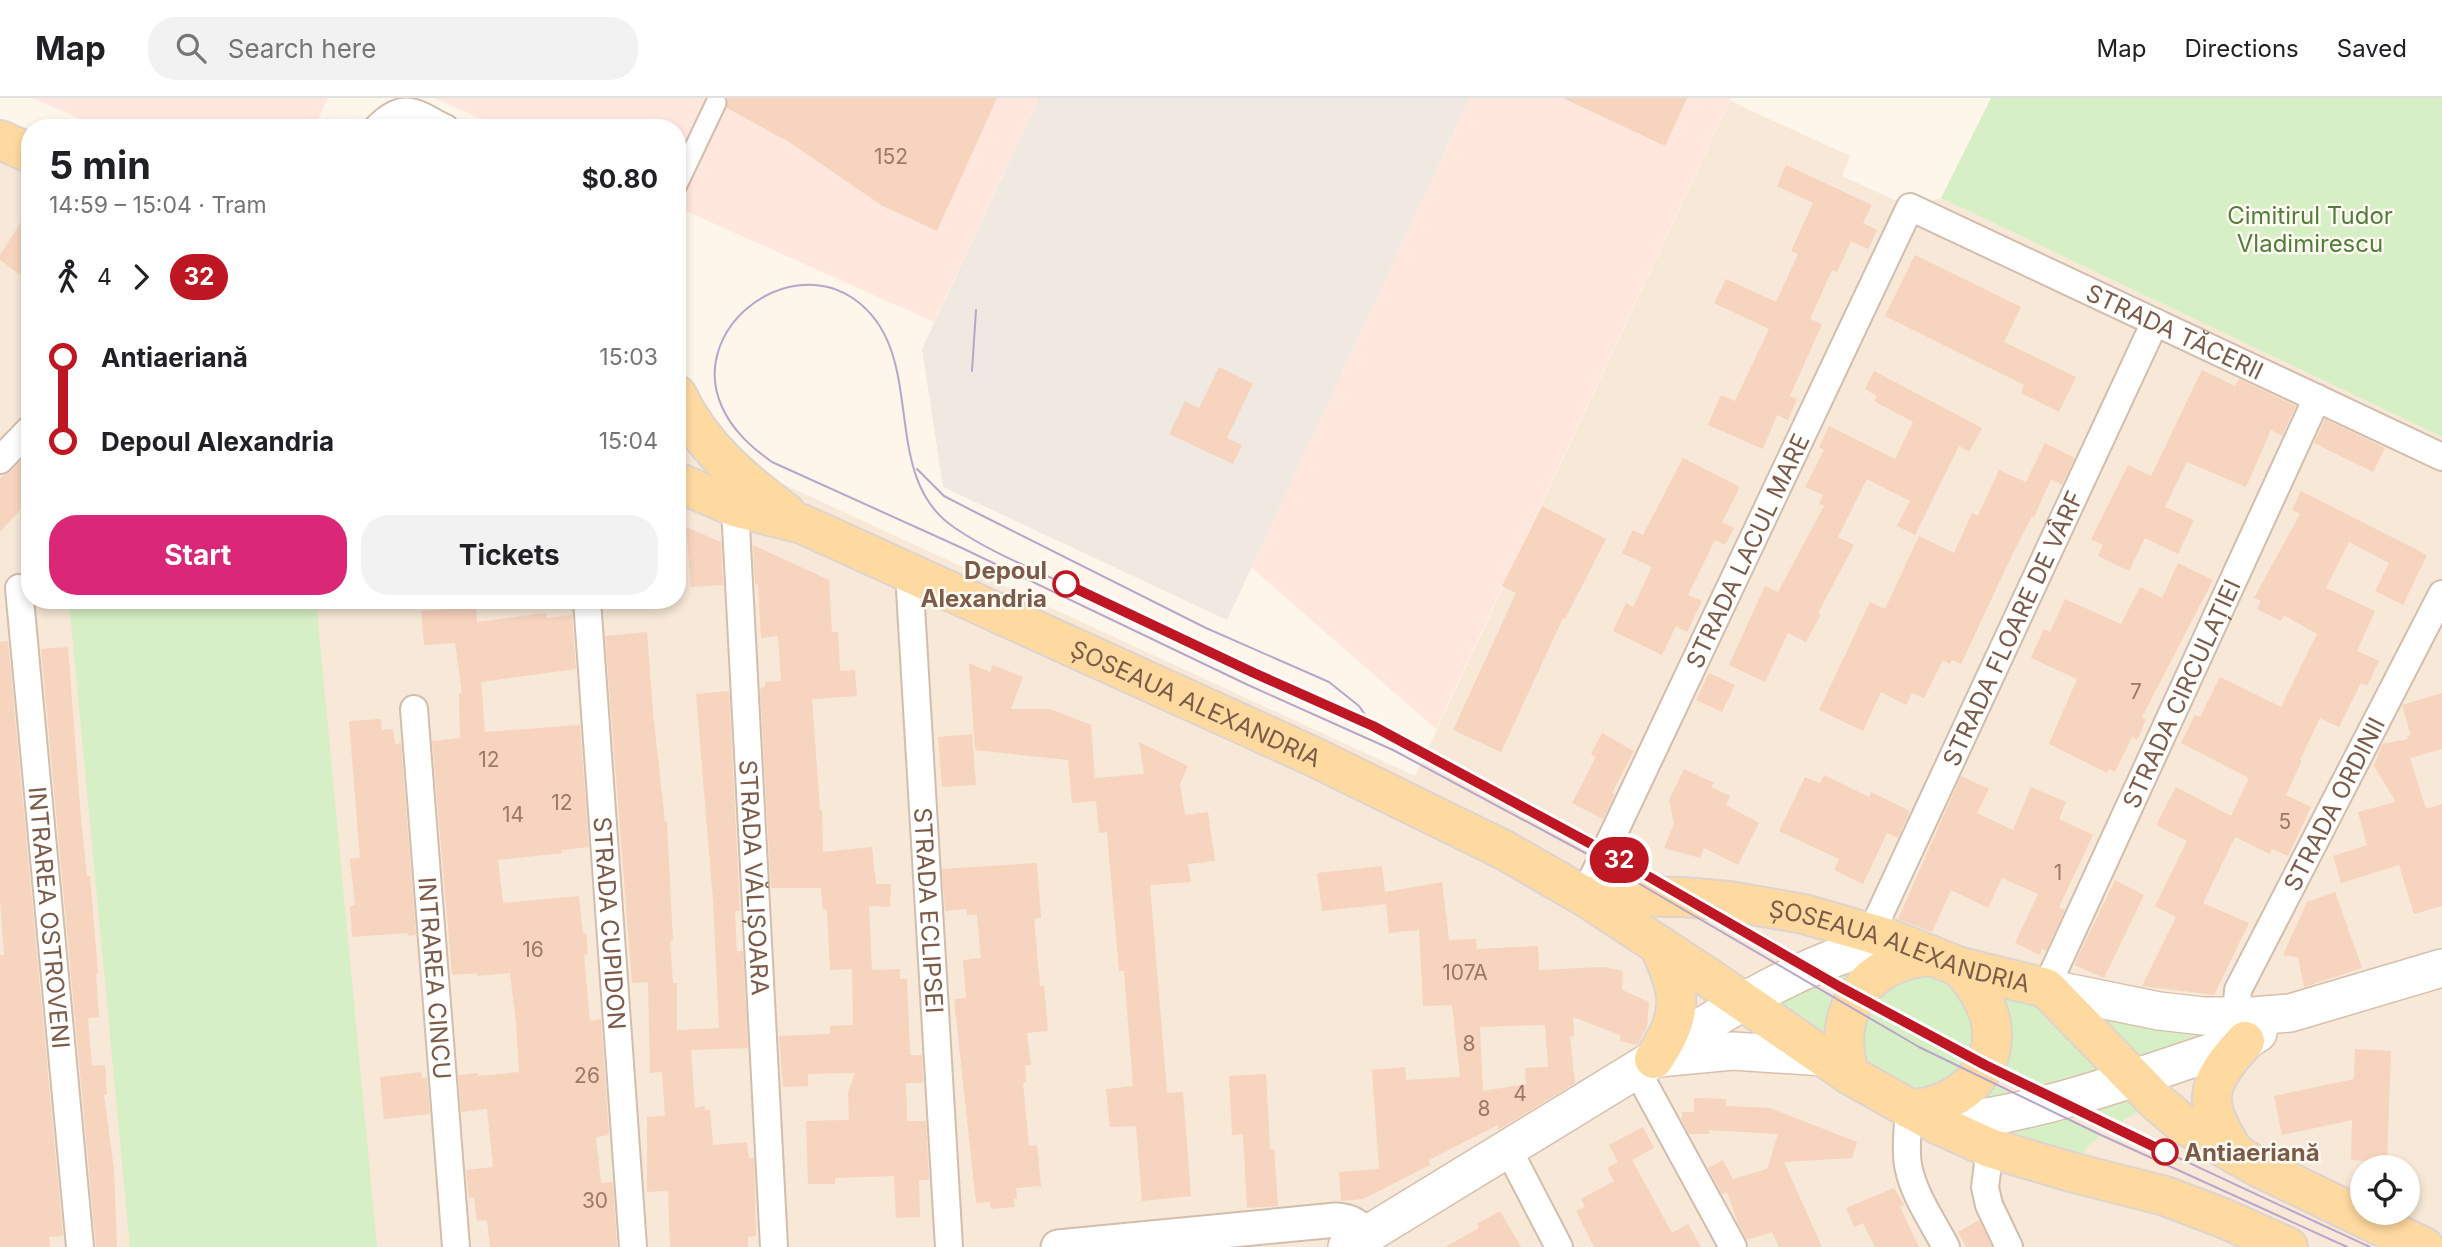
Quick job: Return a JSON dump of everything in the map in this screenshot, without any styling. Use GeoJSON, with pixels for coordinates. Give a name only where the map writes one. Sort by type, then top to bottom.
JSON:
{"type":"FeatureCollection","features":[{"type":"Feature","properties":{"kind":"main road"},"geometry":{"type":"LineString","coordinates":[[0,140],[21,149]]}},
{"type":"Feature","properties":{"kind":"main road","name":"ȘOSEAUA ALEXANDRIA"},"geometry":{"type":"LineString","coordinates":[[686,412],[696,430],[725,464],[802,524]]}},
{"type":"Feature","properties":{"kind":"main road","name":"ȘOSEAUA ALEXANDRIA"},"geometry":{"type":"LineString","coordinates":[[686,486],[735,507],[802,524],[1312,756],[1447,821],[1584,896],[1837,1066],[1923,1117],[1990,1148],[2165,1196],[2288,1247]]}},
{"type":"Feature","properties":{"kind":"main road","name":"ȘOSEAUA ALEXANDRIA"},"geometry":{"type":"LineString","coordinates":[[1584,896],[1682,897],[1729,901],[1804,914],[1880,936],[1946,961],[2046,988],[2133,1078],[2183,1124],[2236,1155],[2424,1247]]}},
{"type":"Feature","properties":{"kind":"main road"},"geometry":{"type":"LineString","coordinates":[[1362,1243],[1645,1064],[1701,1025],[1806,969],[1880,936]]}},
{"type":"Feature","properties":{"kind":"main road"},"geometry":{"type":"LineString","coordinates":[[1645,1064],[1667,1038],[1678,1009],[1672,974],[1659,945]]}},
{"type":"Feature","properties":{"kind":"main road"},"geometry":{"type":"LineString","coordinates":[[1645,1064],[1733,1051],[1837,1066],[1851,1009],[1874,975],[1896,962],[1916,957],[1946,961],[1976,986],[1987,1010],[1992,1032],[1988,1055],[1978,1077],[1962,1092],[1936,1106],[1923,1117]]}},
{"type":"Feature","properties":{"kind":"main road"},"geometry":{"type":"LineString","coordinates":[[1923,1117],[2019,1112],[2133,1078],[2243,1028],[2442,968]]}},
{"type":"Feature","properties":{"kind":"main road"},"geometry":{"type":"LineString","coordinates":[[2046,988],[2159,1011],[2203,1016],[2243,1028]]}},
{"type":"Feature","properties":{"kind":"main road"},"geometry":{"type":"LineString","coordinates":[[2236,1155],[2218,1129],[2211,1102],[2218,1074],[2243,1028]]}},
{"type":"Feature","properties":{"kind":"street"},"geometry":{"type":"LineString","coordinates":[[686,166],[716,103]]}},
{"type":"Feature","properties":{"kind":"street"},"geometry":{"type":"LineString","coordinates":[[387,119],[401,111],[411,111],[427,119]]}},
{"type":"Feature","properties":{"kind":"street","name":"STRADA TĂCERII"},"geometry":{"type":"LineString","coordinates":[[1910,207],[2442,457]]}},
{"type":"Feature","properties":{"kind":"street","name":"STRADA LACUL MARE"},"geometry":{"type":"LineString","coordinates":[[1584,896],[1910,207]]}},
{"type":"Feature","properties":{"kind":"street","name":"STRADA FLOARE DE VÂRF"},"geometry":{"type":"LineString","coordinates":[[1880,936],[2155,322]]}},
{"type":"Feature","properties":{"kind":"street","name":"STRADA CIRCULAȚIEI"},"geometry":{"type":"LineString","coordinates":[[2046,988],[2317,398]]}},
{"type":"Feature","properties":{"kind":"street"},"geometry":{"type":"LineString","coordinates":[[0,460],[21,438]]}},
{"type":"Feature","properties":{"kind":"street","name":"STRADA VĂLIȘOARA"},"geometry":{"type":"LineString","coordinates":[[735,507],[774,1247]]}},
{"type":"Feature","properties":{"kind":"street","name":"STRADA ECLIPSEI"},"geometry":{"type":"LineString","coordinates":[[908,573],[949,1247]]}},
{"type":"Feature","properties":{"kind":"street","name":"INTRAREA OSTROVENI"},"geometry":{"type":"LineString","coordinates":[[19,588],[80,1247]]}},
{"type":"Feature","properties":{"kind":"street","name":"STRADA ORDINII"},"geometry":{"type":"LineString","coordinates":[[2243,1028],[2236,1004],[2238,990],[2442,594]]}},
{"type":"Feature","properties":{"kind":"street","name":"STRADA CUPIDON"},"geometry":{"type":"LineString","coordinates":[[588,609],[633,1247]]}},
{"type":"Feature","properties":{"kind":"street","name":"INTRAREA CINCU"},"geometry":{"type":"LineString","coordinates":[[414,709],[456,1247]]}},
{"type":"Feature","properties":{"kind":"street"},"geometry":{"type":"LineString","coordinates":[[1645,1064],[1733,1247]]}},
{"type":"Feature","properties":{"kind":"street"},"geometry":{"type":"LineString","coordinates":[[1923,1117],[1907,1153],[1909,1169],[1917,1192],[1946,1247]]}},
{"type":"Feature","properties":{"kind":"street"},"geometry":{"type":"LineString","coordinates":[[1990,1148],[1985,1187],[1989,1205],[2009,1247]]}},
{"type":"Feature","properties":{"kind":"street"},"geometry":{"type":"LineString","coordinates":[[1507,1149],[1559,1247]]}},
{"type":"Feature","properties":{"kind":"street"},"geometry":{"type":"LineString","coordinates":[[1058,1247],[1336,1220],[1348,1221],[1359,1227],[1362,1243]]}},
{"type":"Feature","properties":{"kind":"shaded area"},"geometry":{"type":"Polygon","coordinates":[[[32,98],[328,98],[318,119],[80,119],[32,98]]]}},
{"type":"Feature","properties":{"kind":"shaded area"},"geometry":{"type":"Polygon","coordinates":[[[434,98],[1039,98],[934,322],[686,211],[686,119],[481,119],[434,98]]]}},
{"type":"Feature","properties":{"kind":"shaded area","name":"Depoul Alexandria"},"geometry":{"type":"Polygon","coordinates":[[[1039,98],[1470,98],[1227,620],[943,487],[922,349],[1039,98]]]}},
{"type":"Feature","properties":{"kind":"shaded area"},"geometry":{"type":"Polygon","coordinates":[[[1470,98],[1731,98],[1436,729],[1251,567],[1470,98]]]}},
{"type":"Feature","properties":{"kind":"shaded area"},"geometry":{"type":"Polygon","coordinates":[[[1730,101],[1850,156],[1842,176],[1910,207],[1941,198],[2442,437],[2442,1247],[0,1247],[0,121],[21,131],[21,609],[686,609],[686,439],[1415,776],[1730,101]]]}},
{"type":"Feature","properties":{"kind":"green space","name":"Cimitirul Tudor Vladimirescu"},"geometry":{"type":"Polygon","coordinates":[[[1991,98],[2442,98],[2442,437],[1941,198],[1991,98]]]}},
{"type":"Feature","properties":{"kind":"green space"},"geometry":{"type":"Polygon","coordinates":[[[70,609],[317,609],[377,1247],[130,1247],[70,609]]]}},
{"type":"Feature","properties":{"kind":"green space"},"geometry":{"type":"Polygon","coordinates":[[[1860,947],[2253,1016],[2133,1078],[2156,1101],[2114,1126],[1985,1065],[1978,1078],[2101,1135],[2087,1147],[2071,1172],[1990,1148],[1756,993],[1794,975],[1851,1009],[1857,996],[1806,969],[1860,947]]]}},
{"type":"Feature","properties":{"kind":"building"},"geometry":{"type":"Polygon","coordinates":[[[727,98],[997,98],[937,231],[881,205],[789,142],[727,108],[727,98]]]}},
{"type":"Feature","properties":{"kind":"building"},"geometry":{"type":"Polygon","coordinates":[[[1563,98],[1687,98],[1665,146],[1563,98]]]}},
{"type":"Feature","properties":{"kind":"building"},"geometry":{"type":"Polygon","coordinates":[[[1786,165],[1872,205],[1863,223],[1877,230],[1868,249],[1851,241],[1837,272],[1832,270],[1810,319],[1822,324],[1790,396],[1797,399],[1788,420],[1777,415],[1763,449],[1708,425],[1721,395],[1735,401],[1769,329],[1714,303],[1726,279],[1776,302],[1798,254],[1791,251],[1813,203],[1777,186],[1786,165]]]}},
{"type":"Feature","properties":{"kind":"building"},"geometry":{"type":"Polygon","coordinates":[[[21,222],[21,275],[0,260],[0,255],[21,222]]]}},
{"type":"Feature","properties":{"kind":"building"},"geometry":{"type":"Polygon","coordinates":[[[1915,255],[2021,307],[2004,342],[2076,377],[2059,412],[2021,393],[2024,385],[1885,316],[1915,255]]]}},
{"type":"Feature","properties":{"kind":"building"},"geometry":{"type":"Polygon","coordinates":[[[1219,367],[1253,384],[1227,438],[1242,445],[1233,464],[1169,434],[1185,401],[1199,408],[1219,367]]]}},
{"type":"Feature","properties":{"kind":"building"},"geometry":{"type":"Polygon","coordinates":[[[2202,370],[2235,386],[2239,379],[2296,406],[2282,436],[2271,430],[2246,487],[2187,462],[2165,507],[2194,520],[2178,554],[2145,538],[2129,571],[2098,556],[2103,545],[2091,539],[2128,465],[2151,476],[2202,370]]]}},
{"type":"Feature","properties":{"kind":"building"},"geometry":{"type":"Polygon","coordinates":[[[1874,371],[1982,428],[1969,452],[1959,446],[1915,535],[1897,526],[1910,501],[1867,479],[1838,537],[1854,545],[1818,613],[1821,614],[1806,642],[1788,633],[1765,682],[1729,665],[1765,586],[1778,592],[1824,506],[1819,504],[1823,495],[1805,487],[1824,450],[1819,447],[1829,426],[1895,459],[1913,422],[1874,401],[1877,396],[1865,389],[1874,371]]]}},
{"type":"Feature","properties":{"kind":"building"},"geometry":{"type":"Polygon","coordinates":[[[2325,419],[2385,448],[2373,472],[2314,443],[2325,419]]]}},
{"type":"Feature","properties":{"kind":"building"},"geometry":{"type":"Polygon","coordinates":[[[2045,443],[2075,458],[2062,485],[2051,479],[1961,664],[1952,660],[1950,664],[1943,660],[1924,698],[1912,693],[1906,705],[1881,692],[1863,731],[1819,710],[1870,602],[1885,609],[1919,536],[1954,553],[1972,513],[1978,516],[1999,470],[2026,482],[2045,443]]]}},
{"type":"Feature","properties":{"kind":"building"},"geometry":{"type":"Polygon","coordinates":[[[1683,458],[1740,487],[1722,522],[1734,528],[1725,545],[1715,540],[1688,595],[1702,601],[1687,632],[1676,626],[1662,655],[1613,631],[1626,603],[1633,607],[1652,567],[1622,553],[1633,530],[1643,535],[1683,458]]]}},
{"type":"Feature","properties":{"kind":"building"},"geometry":{"type":"Polygon","coordinates":[[[21,461],[21,509],[0,532],[0,478],[21,461]]]}},
{"type":"Feature","properties":{"kind":"building"},"geometry":{"type":"Polygon","coordinates":[[[2301,491],[2427,555],[2403,605],[2375,591],[2389,563],[2349,542],[2326,588],[2375,611],[2357,651],[2379,661],[2367,686],[2361,683],[2339,727],[2320,718],[2300,760],[2286,795],[2311,807],[2288,856],[2272,849],[2270,854],[2235,837],[2203,903],[2249,923],[2214,995],[2142,986],[2176,917],[2155,906],[2187,841],[2156,825],[2176,787],[2231,816],[2249,778],[2181,743],[2195,715],[2200,717],[2220,677],[2281,707],[2317,634],[2284,615],[2281,621],[2257,609],[2261,601],[2254,598],[2300,514],[2292,510],[2301,491]]]}},
{"type":"Feature","properties":{"kind":"building"},"geometry":{"type":"Polygon","coordinates":[[[1542,506],[1606,539],[1565,619],[1563,618],[1501,752],[1453,730],[1516,593],[1502,586],[1542,506]]]}},
{"type":"Feature","properties":{"kind":"building"},"geometry":{"type":"Polygon","coordinates":[[[686,527],[721,542],[723,585],[691,587],[686,527]]]}},
{"type":"Feature","properties":{"kind":"building"},"geometry":{"type":"Polygon","coordinates":[[[753,545],[829,580],[832,632],[838,632],[840,671],[855,670],[857,696],[812,699],[823,852],[872,847],[876,884],[891,884],[890,907],[869,906],[872,970],[900,969],[900,979],[907,979],[910,1055],[922,1055],[923,1083],[906,1083],[907,1121],[926,1121],[929,1180],[919,1180],[920,1217],[896,1218],[894,1176],[835,1178],[835,1184],[808,1184],[806,1121],[849,1120],[848,1092],[855,1073],[808,1074],[808,1086],[783,1087],[779,1036],[830,1034],[830,1026],[853,1025],[852,969],[830,970],[827,909],[823,910],[821,888],[771,888],[760,688],[765,687],[765,682],[781,681],[778,636],[761,638],[753,545]]]}},
{"type":"Feature","properties":{"kind":"building"},"geometry":{"type":"Polygon","coordinates":[[[2178,563],[2213,580],[2142,717],[2146,720],[2137,740],[2132,737],[2115,772],[2109,769],[2107,773],[2049,744],[2077,679],[2031,658],[2044,629],[2050,632],[2065,599],[2121,624],[2140,587],[2162,598],[2178,563]]]}},
{"type":"Feature","properties":{"kind":"building"},"geometry":{"type":"Polygon","coordinates":[[[476,609],[477,622],[546,613],[547,618],[572,615],[576,669],[481,682],[485,732],[580,725],[589,847],[562,850],[562,853],[498,860],[503,903],[579,896],[588,954],[584,955],[590,1021],[601,1019],[609,1135],[596,1137],[601,1183],[613,1182],[617,1247],[490,1247],[487,1220],[477,1221],[474,1198],[469,1198],[466,1170],[493,1167],[487,1109],[461,1112],[458,1075],[519,1072],[516,1022],[510,973],[452,975],[432,741],[460,738],[459,693],[462,693],[455,643],[424,645],[421,611],[476,609]]]}},
{"type":"Feature","properties":{"kind":"building"},"geometry":{"type":"Polygon","coordinates":[[[647,632],[653,713],[665,822],[667,821],[673,941],[670,941],[673,983],[677,983],[677,1030],[719,1028],[713,900],[696,694],[729,691],[740,911],[735,911],[737,951],[743,951],[748,1048],[691,1050],[695,1108],[705,1106],[705,1110],[710,1110],[713,1145],[747,1142],[749,1158],[754,1158],[756,1236],[748,1237],[748,1247],[670,1247],[668,1191],[647,1192],[647,1117],[665,1116],[662,1072],[650,1073],[648,982],[632,983],[605,636],[647,632]]]}},
{"type":"Feature","properties":{"kind":"building"},"geometry":{"type":"Polygon","coordinates":[[[8,641],[63,1236],[49,1237],[50,1247],[0,1247],[0,955],[4,955],[0,900],[0,642],[8,641]]]}},
{"type":"Feature","properties":{"kind":"building"},"geometry":{"type":"Polygon","coordinates":[[[68,647],[81,819],[87,876],[90,876],[98,973],[99,1017],[88,1018],[92,1066],[105,1065],[107,1095],[104,1095],[114,1170],[117,1247],[96,1247],[41,649],[68,647]]]}},
{"type":"Feature","properties":{"kind":"building"},"geometry":{"type":"Polygon","coordinates":[[[969,663],[990,672],[993,665],[1023,677],[1011,709],[1050,709],[1091,725],[1095,778],[1144,774],[1139,742],[1188,766],[1180,784],[1185,815],[1208,812],[1215,861],[1188,864],[1191,882],[1150,885],[1167,1093],[1183,1092],[1191,1196],[1142,1201],[1136,1126],[1110,1127],[1106,1089],[1133,1086],[1124,971],[1119,971],[1107,832],[1099,833],[1096,801],[1072,803],[1068,760],[975,750],[969,663]]]}},
{"type":"Feature","properties":{"kind":"building"},"geometry":{"type":"Polygon","coordinates":[[[1709,673],[1735,685],[1722,712],[1696,700],[1709,673]]]}},
{"type":"Feature","properties":{"kind":"building"},"geometry":{"type":"Polygon","coordinates":[[[2442,693],[2442,749],[2410,758],[2426,809],[2442,804],[2442,906],[2414,914],[2399,865],[2341,883],[2333,856],[2367,845],[2358,812],[2396,802],[2374,766],[2382,744],[2408,739],[2407,736],[2411,735],[2402,705],[2442,693]]]}},
{"type":"Feature","properties":{"kind":"building"},"geometry":{"type":"Polygon","coordinates":[[[381,719],[382,730],[393,729],[395,744],[401,743],[416,935],[408,936],[408,933],[352,937],[350,906],[355,905],[350,859],[360,858],[349,721],[381,719]]]}},
{"type":"Feature","properties":{"kind":"building"},"geometry":{"type":"Polygon","coordinates":[[[1602,733],[1634,751],[1612,793],[1615,794],[1603,819],[1572,803],[1596,757],[1591,754],[1602,733]]]}},
{"type":"Feature","properties":{"kind":"building"},"geometry":{"type":"Polygon","coordinates":[[[972,734],[976,785],[942,787],[938,737],[972,734]]]}},
{"type":"Feature","properties":{"kind":"building"},"geometry":{"type":"Polygon","coordinates":[[[1684,769],[1714,783],[1711,787],[1730,796],[1726,805],[1759,823],[1738,865],[1704,848],[1700,858],[1664,848],[1674,824],[1669,800],[1684,769]]]}},
{"type":"Feature","properties":{"kind":"building"},"geometry":{"type":"Polygon","coordinates":[[[1824,775],[1869,797],[1871,792],[1910,811],[1898,838],[1887,833],[1863,884],[1834,870],[1839,859],[1779,831],[1805,777],[1820,783],[1824,775]]]}},
{"type":"Feature","properties":{"kind":"building"},"geometry":{"type":"Polygon","coordinates":[[[1961,776],[1989,789],[1977,813],[2013,830],[2031,787],[2066,802],[2059,819],[2093,835],[2059,907],[2065,910],[2046,951],[2042,949],[2040,955],[2015,943],[2038,894],[2002,878],[1988,908],[1951,890],[1932,932],[1898,919],[1961,776]]]}},
{"type":"Feature","properties":{"kind":"building"},"geometry":{"type":"Polygon","coordinates":[[[1037,863],[1041,918],[1034,919],[1040,986],[1044,986],[1048,1031],[1027,1033],[1031,1065],[1025,1065],[1026,1082],[1023,1083],[1029,1146],[1037,1145],[1041,1186],[1016,1188],[1015,1207],[991,1209],[990,1202],[976,1203],[954,999],[966,998],[963,960],[981,958],[977,914],[967,915],[967,909],[945,911],[942,869],[1037,863]]]}},
{"type":"Feature","properties":{"kind":"building"},"geometry":{"type":"Polygon","coordinates":[[[1382,866],[1385,892],[1442,882],[1449,940],[1476,939],[1477,949],[1538,946],[1539,970],[1605,967],[1623,971],[1622,990],[1649,1002],[1647,1027],[1637,1045],[1620,1041],[1620,1035],[1573,1017],[1574,1036],[1570,1037],[1575,1083],[1498,1130],[1498,1125],[1429,1160],[1430,1165],[1363,1199],[1341,1201],[1339,1172],[1379,1169],[1372,1070],[1405,1067],[1406,1080],[1460,1077],[1452,1005],[1423,1006],[1419,930],[1389,933],[1386,904],[1322,911],[1317,873],[1382,866]],[[1545,1025],[1480,1027],[1483,1091],[1526,1084],[1525,1068],[1548,1067],[1545,1025]]]}},
{"type":"Feature","properties":{"kind":"building"},"geometry":{"type":"Polygon","coordinates":[[[2115,880],[2144,895],[2104,978],[2074,965],[2115,880]]]}},
{"type":"Feature","properties":{"kind":"building"},"geometry":{"type":"Polygon","coordinates":[[[2335,892],[2362,968],[2304,987],[2298,957],[2283,955],[2307,902],[2335,892]]]}},
{"type":"Feature","properties":{"kind":"building"},"geometry":{"type":"Polygon","coordinates":[[[2355,1049],[2391,1051],[2387,1155],[2351,1155],[2352,1120],[2282,1135],[2274,1096],[2354,1079],[2355,1049]]]}},
{"type":"Feature","properties":{"kind":"building"},"geometry":{"type":"Polygon","coordinates":[[[421,1072],[422,1078],[427,1078],[430,1114],[384,1119],[380,1077],[421,1072]]]}},
{"type":"Feature","properties":{"kind":"building"},"geometry":{"type":"Polygon","coordinates":[[[1266,1074],[1270,1149],[1274,1149],[1278,1206],[1247,1208],[1243,1134],[1232,1135],[1229,1076],[1266,1074]]]}},
{"type":"Feature","properties":{"kind":"building"},"geometry":{"type":"Polygon","coordinates":[[[1694,1098],[1726,1099],[1726,1106],[1770,1108],[1857,1142],[1852,1158],[1784,1162],[1822,1247],[1779,1247],[1772,1232],[1747,1240],[1738,1224],[1727,1192],[1722,1194],[1708,1168],[1723,1160],[1733,1179],[1767,1169],[1778,1134],[1708,1130],[1710,1134],[1689,1134],[1682,1120],[1682,1112],[1694,1112],[1694,1098]]]}},
{"type":"Feature","properties":{"kind":"building"},"geometry":{"type":"Polygon","coordinates":[[[1643,1127],[1654,1148],[1632,1160],[1672,1233],[1688,1224],[1701,1247],[1594,1247],[1576,1211],[1585,1207],[1581,1199],[1614,1181],[1607,1168],[1618,1162],[1609,1145],[1643,1127]]]}},
{"type":"Feature","properties":{"kind":"building"},"geometry":{"type":"Polygon","coordinates":[[[1894,1188],[1904,1205],[1900,1207],[1919,1247],[1875,1247],[1863,1223],[1854,1227],[1846,1208],[1894,1188]]]}},
{"type":"Feature","properties":{"kind":"building"},"geometry":{"type":"Polygon","coordinates":[[[1500,1211],[1521,1247],[1445,1247],[1479,1228],[1477,1224],[1500,1211]]]}},
{"type":"Feature","properties":{"kind":"building"},"geometry":{"type":"Polygon","coordinates":[[[1979,1220],[1992,1247],[1966,1247],[1958,1232],[1979,1220]]]}},
{"type":"Feature","properties":{"kind":"tram line"},"geometry":{"type":"LineString","coordinates":[[2347,1247],[2101,1135],[1919,1047],[1602,862],[1393,750],[772,462],[743,438],[722,407],[715,378],[718,351],[730,327],[749,307],[773,292],[800,285],[827,287],[854,299],[877,322],[891,350],[917,478],[931,505],[955,528],[1016,562],[1374,727],[1654,879],[1877,1008],[2086,1114],[2370,1247]]}},
{"type":"Feature","properties":{"kind":"tram line"},"geometry":{"type":"LineString","coordinates":[[972,371],[976,310]]}},
{"type":"Feature","properties":{"kind":"tram line"},"geometry":{"type":"LineString","coordinates":[[917,469],[944,496],[1206,628],[1329,682],[1359,706],[1373,726]]}},
{"type":"Feature","properties":{"kind":"tram line","name":"32"},"geometry":{"type":"LineString","coordinates":[[1066,584],[1373,726],[1606,852],[1806,969],[1985,1065],[2165,1152]]}},
{"type":"Feature","properties":{"kind":"place","name":"Depoul Alexandria"},"geometry":{"type":"Point","coordinates":[1066,584]}},
{"type":"Feature","properties":{"kind":"place","name":"Antiaeriană"},"geometry":{"type":"Point","coordinates":[2165,1152]}}]}
